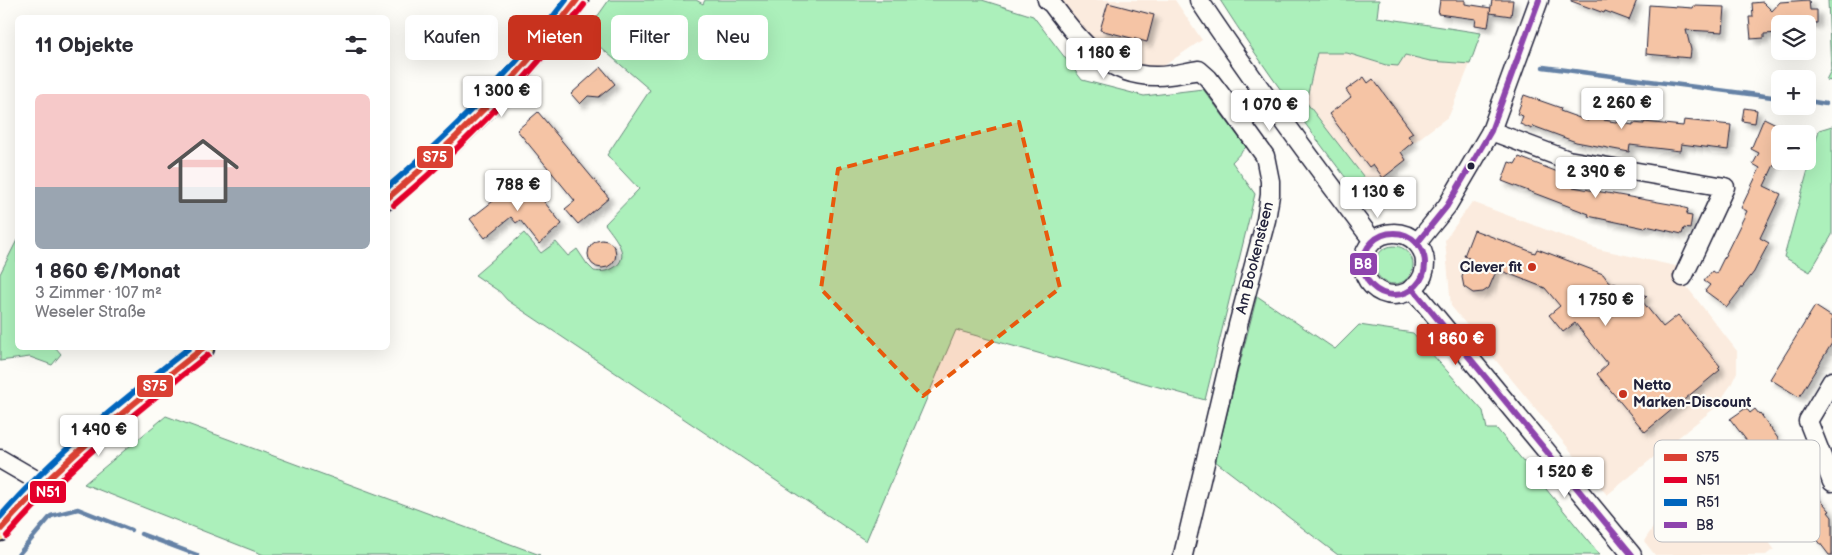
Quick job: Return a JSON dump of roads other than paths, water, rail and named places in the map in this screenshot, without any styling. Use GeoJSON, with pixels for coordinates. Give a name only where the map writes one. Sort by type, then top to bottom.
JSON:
{"type":"FeatureCollection","features":[{"type":"Feature","properties":{"kind":"main road"},"geometry":{"type":"LineString","coordinates":[[390,196],[488,106],[538,50],[577,0]]}},
{"type":"Feature","properties":{"kind":"main road"},"geometry":{"type":"LineString","coordinates":[[0,530],[43,484],[87,443],[200,350]]}},
{"type":"Feature","properties":{"kind":"street","name":"Am Bookensteen"},"geometry":{"type":"LineString","coordinates":[[1047,0],[1092,52],[1113,67],[1137,75],[1157,76],[1176,75],[1199,70],[1213,84],[1251,136],[1264,156],[1268,167],[1270,195],[1266,220],[1238,325],[1183,555]]}},
{"type":"Feature","properties":{"kind":"street"},"geometry":{"type":"LineString","coordinates":[[1199,0],[1284,123],[1373,240]]}},
{"type":"Feature","properties":{"kind":"street"},"geometry":{"type":"LineString","coordinates":[[1417,243],[1447,206],[1490,131],[1539,0]]}},
{"type":"Feature","properties":{"kind":"street"},"geometry":{"type":"LineString","coordinates":[[1490,131],[1568,160],[1725,187],[1683,277]]}},
{"type":"Feature","properties":{"kind":"street"},"geometry":{"type":"LineString","coordinates":[[1400,233],[1417,243],[1422,252],[1424,267],[1419,281],[1412,288],[1404,293],[1385,294],[1371,285],[1365,276],[1363,257],[1373,240],[1381,235],[1400,233]]}},
{"type":"Feature","properties":{"kind":"street"},"geometry":{"type":"LineString","coordinates":[[1412,288],[1632,555]]}},
{"type":"Feature","properties":{"kind":"street"},"geometry":{"type":"LineString","coordinates":[[1815,440],[1808,421],[1832,381]]}},
{"type":"Feature","properties":{"kind":"street"},"geometry":{"type":"LineString","coordinates":[[1820,452],[1832,482]]}},
{"type":"Feature","properties":{"kind":"street"},"geometry":{"type":"LineString","coordinates":[[0,459],[43,484]]}},
{"type":"Feature","properties":{"kind":"waterway"},"geometry":{"type":"LineString","coordinates":[[1543,67],[1771,97]]}},
{"type":"Feature","properties":{"kind":"waterway"},"geometry":{"type":"LineString","coordinates":[[1816,102],[1826,104]]}},
{"type":"Feature","properties":{"kind":"waterway"},"geometry":{"type":"LineString","coordinates":[[18,555],[51,516],[78,509],[131,530]]}},
{"type":"Feature","properties":{"kind":"waterway"},"geometry":{"type":"LineString","coordinates":[[141,534],[197,555]]}},
{"type":"Feature","properties":{"kind":"place","name":"Clever fit"},"geometry":{"type":"Point","coordinates":[1532,267]}},
{"type":"Feature","properties":{"kind":"place","name":"Netto Marken-Discount"},"geometry":{"type":"Point","coordinates":[1623,394]}}]}
